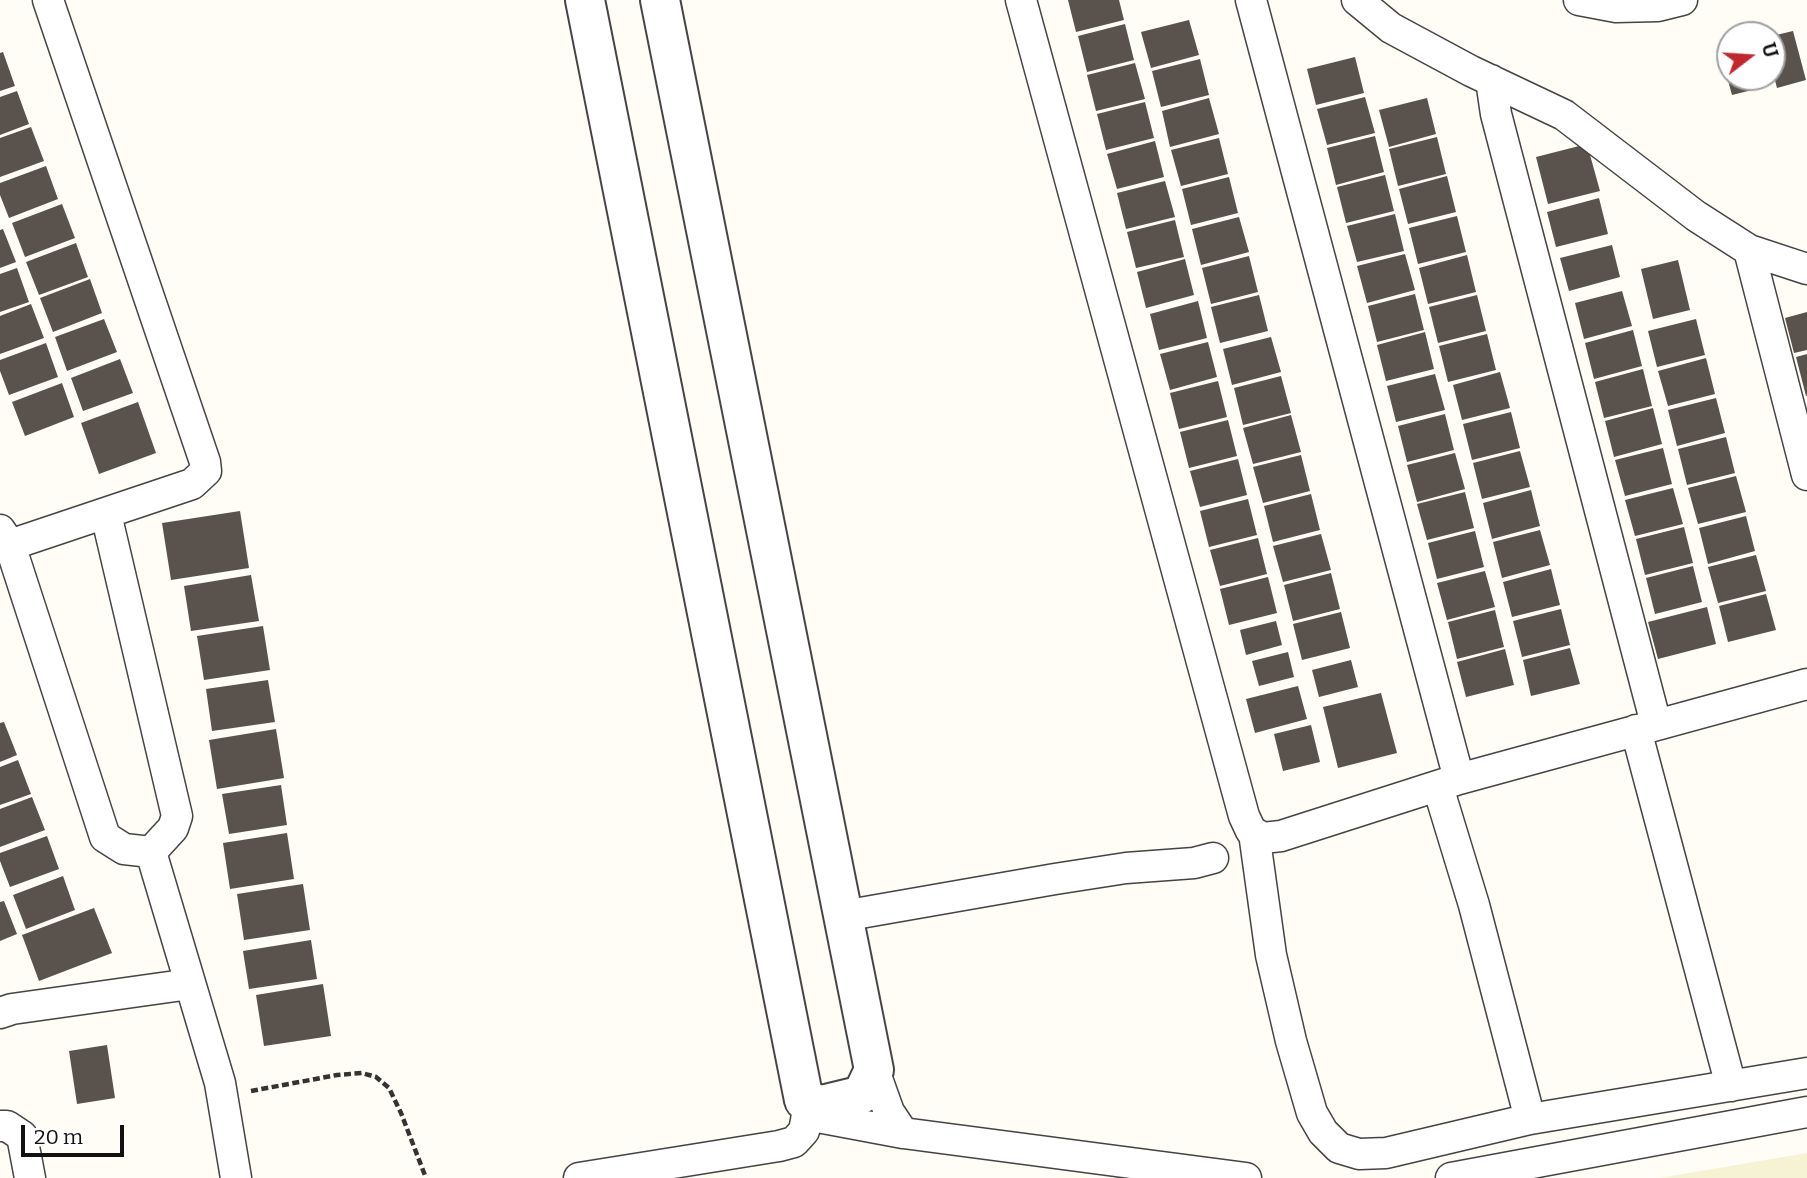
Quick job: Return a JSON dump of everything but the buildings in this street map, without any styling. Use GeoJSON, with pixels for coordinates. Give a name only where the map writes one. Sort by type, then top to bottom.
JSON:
{"type":"FeatureCollection","features":[{"type":"Feature","properties":{"kind":"street"},"geometry":{"type":"LineString","coordinates":[[48,0],[206,471],[192,484],[106,514],[5,538],[105,836],[124,849],[151,852]]}},
{"type":"Feature","properties":{"kind":"street"},"geometry":{"type":"LineString","coordinates":[[579,1178],[794,1142],[804,1131],[806,1107],[585,0]]}},
{"type":"Feature","properties":{"kind":"street"},"geometry":{"type":"LineString","coordinates":[[660,0],[874,1070],[889,1112],[904,1133]]}},
{"type":"Feature","properties":{"kind":"street"},"geometry":{"type":"LineString","coordinates":[[1021,0],[1244,816],[1254,833],[1262,838],[1281,836],[1448,783],[1807,684]]}},
{"type":"Feature","properties":{"kind":"street"},"geometry":{"type":"LineString","coordinates":[[1251,0],[1448,783],[1474,905],[1530,1119]]}},
{"type":"Feature","properties":{"kind":"street"},"geometry":{"type":"LineString","coordinates":[[1357,0],[1391,27],[1564,115],[1696,216],[1749,250],[1807,269]]}},
{"type":"Feature","properties":{"kind":"street"},"geometry":{"type":"LineString","coordinates":[[1579,0],[1616,7],[1666,2]]}},
{"type":"Feature","properties":{"kind":"street"},"geometry":{"type":"LineString","coordinates":[[1491,80],[1496,114],[1731,1086]]}},
{"type":"Feature","properties":{"kind":"street"},"geometry":{"type":"LineString","coordinates":[[1749,250],[1807,475]]}},
{"type":"Feature","properties":{"kind":"street"},"geometry":{"type":"LineString","coordinates":[[106,514],[177,816],[173,828],[151,852]]}},
{"type":"Feature","properties":{"kind":"street"},"geometry":{"type":"LineString","coordinates":[[1254,833],[1271,955],[1311,1113],[1332,1143],[1348,1151],[1373,1154],[1530,1119],[1807,1073]]}},
{"type":"Feature","properties":{"kind":"street"},"geometry":{"type":"LineString","coordinates":[[151,852],[223,1096],[236,1178]]}},
{"type":"Feature","properties":{"kind":"street"},"geometry":{"type":"LineString","coordinates":[[843,916],[1055,879],[1126,868],[1195,863],[1213,858]]}},
{"type":"Feature","properties":{"kind":"street"},"geometry":{"type":"LineString","coordinates":[[0,1013],[12,1009],[190,984]]}},
{"type":"Feature","properties":{"kind":"street"},"geometry":{"type":"LineString","coordinates":[[806,1107],[863,1093],[874,1070]]}},
{"type":"Feature","properties":{"kind":"street"},"geometry":{"type":"LineString","coordinates":[[806,1107],[904,1133],[1246,1178]]}},
{"type":"Feature","properties":{"kind":"street"},"geometry":{"type":"LineString","coordinates":[[1451,1178],[1807,1112]]}},
{"type":"Feature","properties":{"kind":"street"},"geometry":{"type":"LineString","coordinates":[[0,1126],[8,1126],[22,1136],[30,1178]]}},
{"type":"Feature","properties":{"kind":"path"},"geometry":{"type":"LineString","coordinates":[[223,1096],[337,1076],[362,1073],[376,1077],[388,1088],[401,1113],[426,1178]]}},
{"type":"Feature","properties":{"kind":"shaded area"},"geometry":{"type":"Polygon","coordinates":[[[1807,1153],[1807,1178],[1659,1178],[1807,1153]]]}}]}
